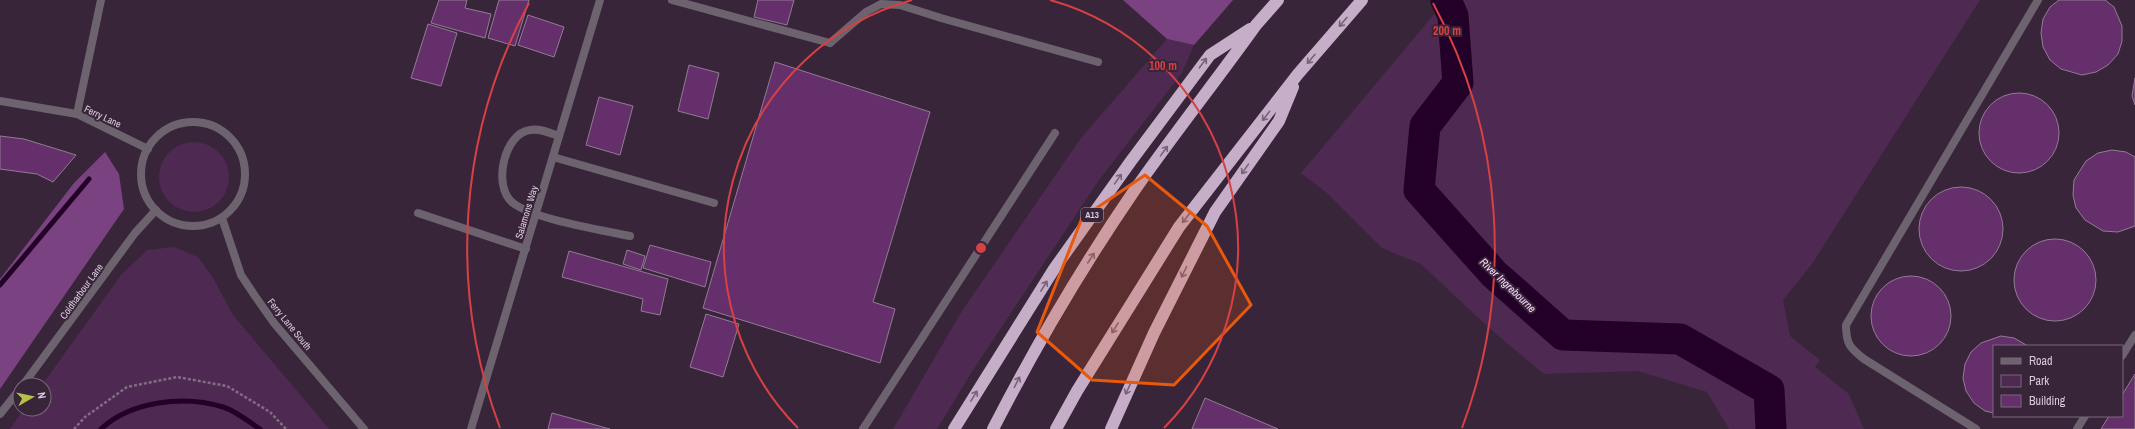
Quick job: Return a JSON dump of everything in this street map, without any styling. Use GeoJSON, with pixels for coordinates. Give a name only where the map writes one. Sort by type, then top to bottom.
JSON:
{"type":"FeatureCollection","features":[{"type":"Feature","properties":{"kind":"highway"},"geometry":{"type":"LineString","coordinates":[[1056,429],[1077,391],[1179,227],[1298,74],[1362,0]]}},
{"type":"Feature","properties":{"kind":"highway","name":"A13"},"geometry":{"type":"LineString","coordinates":[[993,429],[1022,372],[1073,286],[1134,192],[1256,25],[1274,4]]}},
{"type":"Feature","properties":{"kind":"highway","name":"A13"},"geometry":{"type":"LineString","coordinates":[[954,429],[1054,269],[1210,55],[1256,25]]}},
{"type":"Feature","properties":{"kind":"highway"},"geometry":{"type":"LineString","coordinates":[[1111,429],[1154,333],[1198,246],[1216,212],[1279,121],[1298,74]]}},
{"type":"Feature","properties":{"kind":"street"},"geometry":{"type":"LineString","coordinates":[[77,114],[101,0]]}},
{"type":"Feature","properties":{"kind":"street","name":"Salamons Way"},"geometry":{"type":"LineString","coordinates":[[471,429],[600,0]]}},
{"type":"Feature","properties":{"kind":"street"},"geometry":{"type":"LineString","coordinates":[[672,0],[830,43],[866,12],[881,4],[900,5],[1098,62]]}},
{"type":"Feature","properties":{"kind":"street"},"geometry":{"type":"LineString","coordinates":[[1976,429],[1864,359],[1851,349],[1846,338],[1846,325],[2038,0]]}},
{"type":"Feature","properties":{"kind":"street","name":"Ferry Lane"},"geometry":{"type":"LineString","coordinates":[[0,101],[77,114],[148,149]]}},
{"type":"Feature","properties":{"kind":"street"},"geometry":{"type":"LineString","coordinates":[[189,122],[206,123],[222,130],[234,142],[240,152],[246,174],[243,191],[234,206],[222,218],[205,225],[188,226],[170,220],[156,210],[147,197],[142,181],[142,164],[148,149],[163,132],[173,126],[189,122]]}},
{"type":"Feature","properties":{"kind":"street"},"geometry":{"type":"LineString","coordinates":[[560,136],[538,130],[529,130],[518,135],[504,161],[501,179],[502,190],[506,197],[514,204],[536,214],[630,236]]}},
{"type":"Feature","properties":{"kind":"street"},"geometry":{"type":"LineString","coordinates":[[863,429],[1055,133]]}},
{"type":"Feature","properties":{"kind":"street"},"geometry":{"type":"LineString","coordinates":[[553,157],[714,203]]}},
{"type":"Feature","properties":{"kind":"street","name":"Coldharbour Lane"},"geometry":{"type":"LineString","coordinates":[[29,377],[135,233],[156,210]]}},
{"type":"Feature","properties":{"kind":"street"},"geometry":{"type":"LineString","coordinates":[[418,213],[526,249]]}},
{"type":"Feature","properties":{"kind":"street","name":"Ferry Lane South"},"geometry":{"type":"LineString","coordinates":[[222,218],[241,275],[255,296],[274,323],[364,429]]}},
{"type":"Feature","properties":{"kind":"street"},"geometry":{"type":"LineString","coordinates":[[2123,354],[2135,335]]}},
{"type":"Feature","properties":{"kind":"street"},"geometry":{"type":"LineString","coordinates":[[0,414],[12,399]]}},
{"type":"Feature","properties":{"kind":"street"},"geometry":{"type":"LineString","coordinates":[[2077,429],[2084,417]]}},
{"type":"Feature","properties":{"kind":"path"},"geometry":{"type":"LineString","coordinates":[[74,429],[85,417],[127,387],[177,377],[227,386],[270,412],[286,429]]}},
{"type":"Feature","properties":{"kind":"highlighted area"},"geometry":{"type":"Polygon","coordinates":[[[1145,175],[1207,226],[1251,305],[1174,385],[1092,380],[1037,332],[1082,218],[1145,175]]]}},
{"type":"Feature","properties":{"kind":"green space"},"geometry":{"type":"Polygon","coordinates":[[[1446,0],[1980,0],[1812,264],[1783,300],[1790,336],[1820,360],[1815,367],[1849,394],[1864,429],[1729,429],[1707,392],[1638,371],[1544,374],[1489,328],[1421,264],[1382,248],[1327,193],[1301,173],[1446,0]]]}},
{"type":"Feature","properties":{"kind":"green space"},"geometry":{"type":"Polygon","coordinates":[[[1167,39],[1194,45],[1182,73],[1099,180],[973,370],[937,429],[893,429],[962,311],[1081,138],[1167,39]]]}},
{"type":"Feature","properties":{"kind":"green space"},"geometry":{"type":"Polygon","coordinates":[[[194,142],[207,145],[219,152],[226,164],[229,177],[226,190],[219,202],[207,209],[194,212],[181,209],[169,202],[162,190],[159,177],[162,164],[169,152],[181,145],[194,142]]]}},
{"type":"Feature","properties":{"kind":"green space"},"geometry":{"type":"Polygon","coordinates":[[[174,247],[198,257],[213,278],[233,315],[329,429],[10,429],[18,417],[52,417],[52,377],[48,377],[121,275],[147,250],[174,247]]]}},
{"type":"Feature","properties":{"kind":"shaded area"},"geometry":{"type":"Polygon","coordinates":[[[1123,0],[1233,0],[1194,45],[1167,39],[1123,0]]]}},
{"type":"Feature","properties":{"kind":"shaded area"},"geometry":{"type":"Polygon","coordinates":[[[105,152],[119,174],[124,209],[0,389],[0,279],[74,183],[105,152]]]}},
{"type":"Feature","properties":{"kind":"building"},"geometry":{"type":"Polygon","coordinates":[[[439,0],[467,0],[465,8],[491,14],[485,38],[431,23],[439,0]]]}},
{"type":"Feature","properties":{"kind":"building"},"geometry":{"type":"Polygon","coordinates":[[[499,0],[529,0],[515,46],[488,38],[499,0]]]}},
{"type":"Feature","properties":{"kind":"building"},"geometry":{"type":"Polygon","coordinates":[[[758,0],[794,0],[787,25],[754,17],[758,0]]]}},
{"type":"Feature","properties":{"kind":"building"},"geometry":{"type":"Polygon","coordinates":[[[2059,0],[2105,0],[2114,7],[2122,26],[2122,41],[2118,54],[2108,65],[2096,72],[2082,75],[2061,69],[2050,60],[2043,47],[2041,33],[2043,19],[2050,7],[2059,0]]]}},
{"type":"Feature","properties":{"kind":"building"},"geometry":{"type":"Polygon","coordinates":[[[528,15],[564,27],[554,57],[518,45],[528,15]]]}},
{"type":"Feature","properties":{"kind":"building"},"geometry":{"type":"Polygon","coordinates":[[[428,24],[457,33],[441,86],[411,78],[428,24]]]}},
{"type":"Feature","properties":{"kind":"building"},"geometry":{"type":"Polygon","coordinates":[[[775,62],[930,112],[873,302],[895,309],[880,363],[703,308],[775,62]]]}},
{"type":"Feature","properties":{"kind":"building"},"geometry":{"type":"Polygon","coordinates":[[[689,65],[719,73],[708,119],[678,111],[689,65]]]}},
{"type":"Feature","properties":{"kind":"building"},"geometry":{"type":"Polygon","coordinates":[[[2135,78],[2135,105],[2132,96],[2135,78]]]}},
{"type":"Feature","properties":{"kind":"building"},"geometry":{"type":"Polygon","coordinates":[[[2019,93],[2034,96],[2047,105],[2056,118],[2059,133],[2056,148],[2047,161],[2034,170],[2019,173],[2004,170],[1991,161],[1982,148],[1979,133],[1982,118],[1991,105],[2004,96],[2019,93]]]}},
{"type":"Feature","properties":{"kind":"building"},"geometry":{"type":"Polygon","coordinates":[[[599,97],[633,106],[620,155],[586,145],[599,97]]]}},
{"type":"Feature","properties":{"kind":"building"},"geometry":{"type":"Polygon","coordinates":[[[0,136],[24,139],[76,155],[53,182],[37,174],[0,169],[0,136]]]}},
{"type":"Feature","properties":{"kind":"building"},"geometry":{"type":"Polygon","coordinates":[[[2112,150],[2126,152],[2135,157],[2135,226],[2118,232],[2103,231],[2085,220],[2076,208],[2073,195],[2074,180],[2086,161],[2098,153],[2112,150]]]}},
{"type":"Feature","properties":{"kind":"building"},"geometry":{"type":"Polygon","coordinates":[[[1961,187],[1977,190],[1984,194],[1996,206],[2000,213],[2003,229],[2000,245],[1996,252],[1984,264],[1977,268],[1961,271],[1945,268],[1938,264],[1926,252],[1922,245],[1919,229],[1922,213],[1926,206],[1938,194],[1945,190],[1961,187]]]}},
{"type":"Feature","properties":{"kind":"building"},"geometry":{"type":"Polygon","coordinates":[[[2055,239],[2071,242],[2084,251],[2093,264],[2096,280],[2093,296],[2084,309],[2071,318],[2055,321],[2039,318],[2026,309],[2017,296],[2014,280],[2017,264],[2026,251],[2039,242],[2055,239]]]}},
{"type":"Feature","properties":{"kind":"building"},"geometry":{"type":"Polygon","coordinates":[[[650,245],[711,262],[705,287],[643,268],[650,245]]]}},
{"type":"Feature","properties":{"kind":"building"},"geometry":{"type":"Polygon","coordinates":[[[627,250],[645,256],[641,270],[623,264],[627,250]]]}},
{"type":"Feature","properties":{"kind":"building"},"geometry":{"type":"Polygon","coordinates":[[[569,251],[668,279],[660,315],[641,311],[643,299],[562,277],[569,251]]]}},
{"type":"Feature","properties":{"kind":"building"},"geometry":{"type":"Polygon","coordinates":[[[1911,276],[1926,279],[1939,288],[1948,301],[1951,316],[1948,331],[1939,344],[1926,353],[1911,356],[1896,353],[1883,344],[1874,331],[1871,316],[1874,301],[1883,288],[1896,279],[1911,276]]]}},
{"type":"Feature","properties":{"kind":"building"},"geometry":{"type":"Polygon","coordinates":[[[706,314],[739,324],[723,377],[690,367],[706,314]]]}},
{"type":"Feature","properties":{"kind":"building"},"geometry":{"type":"Polygon","coordinates":[[[2001,336],[2014,338],[2026,345],[1993,345],[1993,413],[1985,411],[1974,403],[1966,391],[1963,378],[1965,364],[1971,352],[1981,343],[2001,336]]]}},
{"type":"Feature","properties":{"kind":"building"},"geometry":{"type":"Polygon","coordinates":[[[2135,374],[2135,429],[2101,429],[2108,417],[2123,417],[2123,393],[2135,374]]]}},
{"type":"Feature","properties":{"kind":"building"},"geometry":{"type":"Polygon","coordinates":[[[1205,398],[1278,429],[1192,429],[1205,398]]]}},
{"type":"Feature","properties":{"kind":"building"},"geometry":{"type":"Polygon","coordinates":[[[552,413],[610,429],[548,429],[552,413]]]}},
{"type":"Feature","properties":{"kind":"waterway","name":"River Ingrebourne"},"geometry":{"type":"LineString","coordinates":[[1446,0],[1453,16],[1458,83],[1425,126],[1419,190],[1494,274],[1563,335],[1680,339],[1769,390],[1771,429]]}},
{"type":"Feature","properties":{"kind":"waterway"},"geometry":{"type":"LineString","coordinates":[[0,285],[89,179]]}},
{"type":"Feature","properties":{"kind":"waterway"},"geometry":{"type":"LineString","coordinates":[[101,429],[127,412],[159,403],[175,401],[192,401],[223,407],[238,414],[260,429]]}}]}
